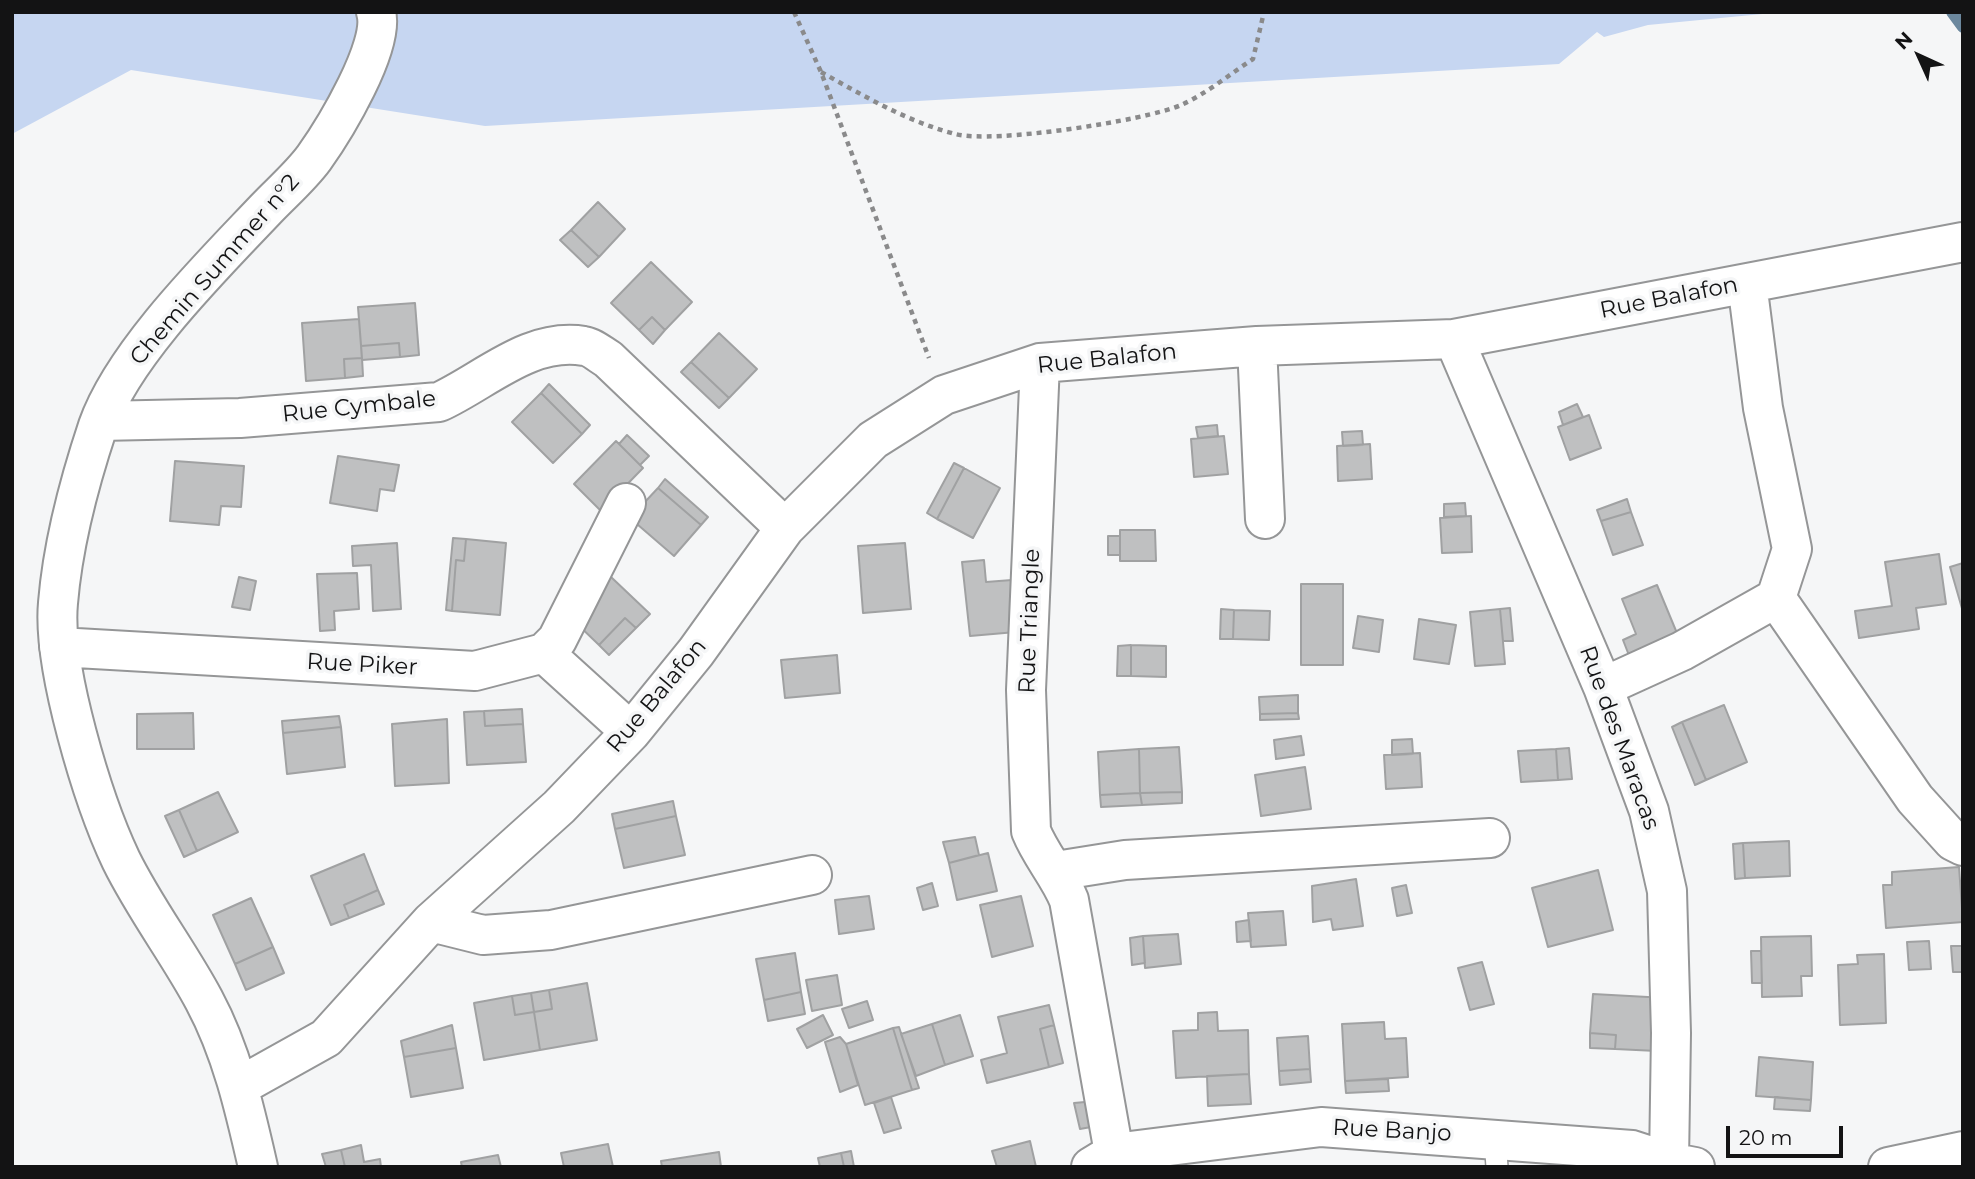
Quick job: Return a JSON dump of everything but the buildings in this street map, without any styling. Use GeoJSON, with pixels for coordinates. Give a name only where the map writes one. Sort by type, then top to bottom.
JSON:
{"type":"FeatureCollection","features":[{"type":"Feature","properties":{"kind":"street","name":"Chemin Summer n°2"},"geometry":{"type":"LineString","coordinates":[[258,1167],[240,1086],[206,1003],[121,860],[83,759],[59,647],[57,605],[73,507],[100,421],[136,355],[228,248],[313,159],[368,66],[380,23],[376,12]]}},
{"type":"Feature","properties":{"kind":"street","name":"Rue Balafon"},"geometry":{"type":"LineString","coordinates":[[240,1086],[326,1038],[431,922],[559,807],[631,732],[696,652],[785,528],[873,440],[944,395],[1040,363],[1257,346],[1454,339],[1963,242]]}},
{"type":"Feature","properties":{"kind":"street"},"geometry":{"type":"LineString","coordinates":[[1603,687],[1682,651],[1776,598],[1792,549],[1763,408],[1748,283]]}},
{"type":"Feature","properties":{"kind":"street","name":"Rue des Maracas"},"geometry":{"type":"LineString","coordinates":[[1454,339],[1603,687],[1649,811],[1667,891],[1671,1033],[1682,1164]]}},
{"type":"Feature","properties":{"kind":"street","name":"Rue Cymbale"},"geometry":{"type":"LineString","coordinates":[[100,421],[240,418],[439,402],[468,388],[505,363],[546,346],[586,345],[608,359],[785,528]]}},
{"type":"Feature","properties":{"kind":"street"},"geometry":{"type":"LineString","coordinates":[[1257,346],[1265,519]]}},
{"type":"Feature","properties":{"kind":"street","name":"Rue Triangle"},"geometry":{"type":"LineString","coordinates":[[1040,363],[1026,690],[1031,831],[1038,848],[1056,871],[1069,900],[1102,1160]]}},
{"type":"Feature","properties":{"kind":"street"},"geometry":{"type":"LineString","coordinates":[[626,503],[557,640],[544,653],[631,732]]}},
{"type":"Feature","properties":{"kind":"street"},"geometry":{"type":"LineString","coordinates":[[1776,598],[1915,799],[1953,841],[1963,846]]}},
{"type":"Feature","properties":{"kind":"street","name":"Rue Piker"},"geometry":{"type":"LineString","coordinates":[[59,647],[475,671],[544,653]]}},
{"type":"Feature","properties":{"kind":"street"},"geometry":{"type":"LineString","coordinates":[[1056,871],[1125,860],[1490,838]]}},
{"type":"Feature","properties":{"kind":"street"},"geometry":{"type":"LineString","coordinates":[[431,922],[483,935],[551,930],[812,875]]}},
{"type":"Feature","properties":{"kind":"street","name":"Rue Banjo"},"geometry":{"type":"LineString","coordinates":[[1102,1160],[1321,1127],[1496,1153],[1632,1150],[1682,1164]]}},
{"type":"Feature","properties":{"kind":"street"},"geometry":{"type":"LineString","coordinates":[[1888,1167],[1963,1151]]}},
{"type":"Feature","properties":{"kind":"path"},"geometry":{"type":"LineString","coordinates":[[794,12],[821,72],[944,395]]}},
{"type":"Feature","properties":{"kind":"path"},"geometry":{"type":"LineString","coordinates":[[821,72],[891,112],[958,135],[1014,136],[1112,122],[1181,105],[1252,59],[1264,12]]}},
{"type":"Feature","properties":{"kind":"shaded area"},"geometry":{"type":"Polygon","coordinates":[[[12,12],[1783,12],[1648,25],[1604,37],[1597,32],[1559,64],[485,126],[131,70],[12,134],[12,12]]]}},
{"type":"Feature","properties":{"kind":"waterway"},"geometry":{"type":"LineString","coordinates":[[1952,12],[1963,27]]}}]}
